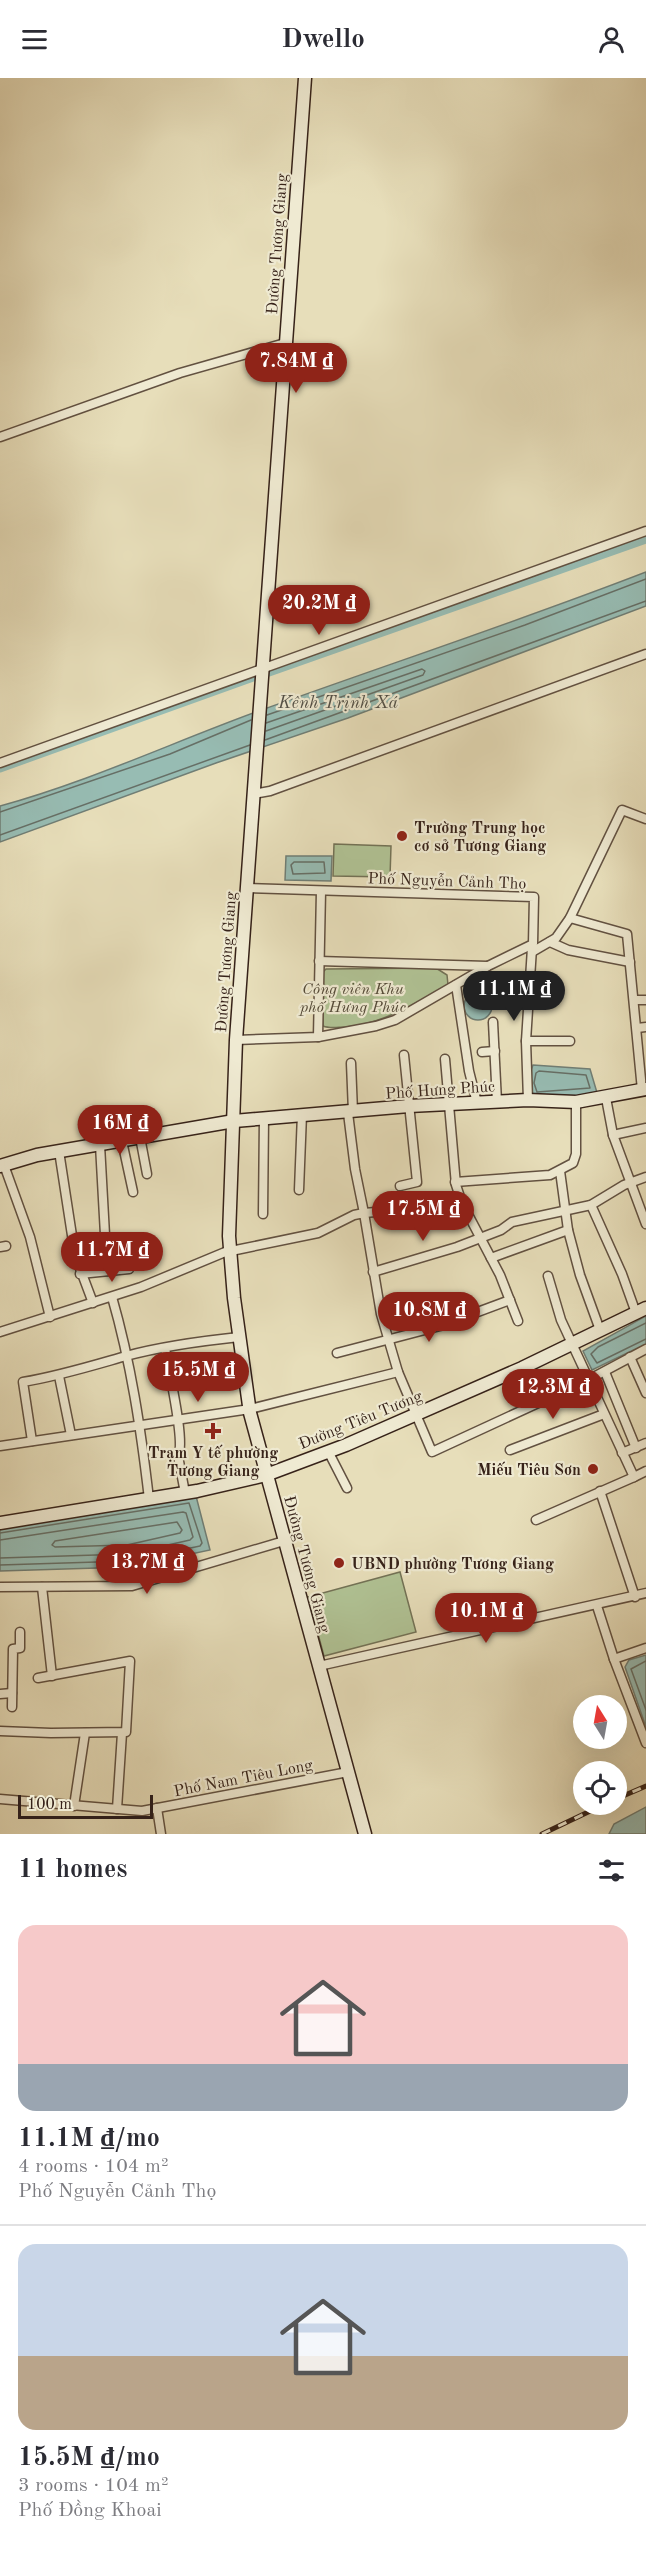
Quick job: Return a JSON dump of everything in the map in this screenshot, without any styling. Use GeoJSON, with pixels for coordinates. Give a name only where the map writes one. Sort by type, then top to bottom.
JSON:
{"type":"FeatureCollection","features":[{"type":"Feature","properties":{"kind":"main road","name":"Đường Tương Giang"},"geometry":{"type":"LineString","coordinates":[[304,78],[236,1040],[230,1250],[239,1337],[250,1409],[365,1834]]}},
{"type":"Feature","properties":{"kind":"main road","name":"Phố Hưng Phúc"},"geometry":{"type":"LineString","coordinates":[[2,1166],[26,1157],[264,1117],[477,1102],[528,1100],[576,1102],[644,1090]]}},
{"type":"Feature","properties":{"kind":"main road","name":"Đường Tiêu Tương"},"geometry":{"type":"LineString","coordinates":[[0,1523],[185,1493],[266,1475],[416,1414],[574,1344],[641,1310]]}},
{"type":"Feature","properties":{"kind":"street"},"geometry":{"type":"LineString","coordinates":[[0,437],[180,373],[285,343]]}},
{"type":"Feature","properties":{"kind":"street"},"geometry":{"type":"LineString","coordinates":[[0,763],[646,531]]}},
{"type":"Feature","properties":{"kind":"street"},"geometry":{"type":"LineString","coordinates":[[253,794],[292,783],[646,654]]}},
{"type":"Feature","properties":{"kind":"street"},"geometry":{"type":"LineString","coordinates":[[236,1040],[318,1037],[354,1032],[395,1020],[488,966],[550,942],[570,918],[622,810],[646,819]]}},
{"type":"Feature","properties":{"kind":"street","name":"Phố Nguyễn Cảnh Thọ"},"geometry":{"type":"LineString","coordinates":[[246,888],[534,897],[532,948]]}},
{"type":"Feature","properties":{"kind":"street"},"geometry":{"type":"LineString","coordinates":[[318,1037],[321,891]]}},
{"type":"Feature","properties":{"kind":"street"},"geometry":{"type":"LineString","coordinates":[[570,918],[627,934],[635,1000],[641,1028],[644,1090]]}},
{"type":"Feature","properties":{"kind":"street"},"geometry":{"type":"LineString","coordinates":[[550,942],[568,950],[630,962]]}},
{"type":"Feature","properties":{"kind":"street"},"geometry":{"type":"LineString","coordinates":[[528,1100],[526,1041],[532,948]]}},
{"type":"Feature","properties":{"kind":"street"},"geometry":{"type":"LineString","coordinates":[[320,961],[488,966]]}},
{"type":"Feature","properties":{"kind":"street"},"geometry":{"type":"LineString","coordinates":[[456,985],[469,1071],[477,1102]]}},
{"type":"Feature","properties":{"kind":"street"},"geometry":{"type":"LineString","coordinates":[[635,1000],[646,1000]]}},
{"type":"Feature","properties":{"kind":"street"},"geometry":{"type":"LineString","coordinates":[[493,1022],[497,1102]]}},
{"type":"Feature","properties":{"kind":"street"},"geometry":{"type":"LineString","coordinates":[[526,1041],[570,1041]]}},
{"type":"Feature","properties":{"kind":"street"},"geometry":{"type":"LineString","coordinates":[[482,1052],[495,1051]]}},
{"type":"Feature","properties":{"kind":"street"},"geometry":{"type":"LineString","coordinates":[[400,1186],[417,1182],[404,1055]]}},
{"type":"Feature","properties":{"kind":"street"},"geometry":{"type":"LineString","coordinates":[[445,1059],[455,1182],[460,1198],[491,1258],[518,1321]]}},
{"type":"Feature","properties":{"kind":"street"},"geometry":{"type":"LineString","coordinates":[[351,1063],[350,1112],[355,1169],[373,1272],[388,1341],[398,1372],[432,1452],[605,1372],[646,1349]]}},
{"type":"Feature","properties":{"kind":"street"},"geometry":{"type":"LineString","coordinates":[[606,1098],[613,1134],[629,1183],[646,1224]]}},
{"type":"Feature","properties":{"kind":"street"},"geometry":{"type":"LineString","coordinates":[[455,1182],[549,1175],[573,1163],[576,1154],[576,1102]]}},
{"type":"Feature","properties":{"kind":"street"},"geometry":{"type":"LineString","coordinates":[[299,1190],[302,1114]]}},
{"type":"Feature","properties":{"kind":"street"},"geometry":{"type":"LineString","coordinates":[[262,1214],[264,1117]]}},
{"type":"Feature","properties":{"kind":"street"},"geometry":{"type":"LineString","coordinates":[[613,1134],[646,1128]]}},
{"type":"Feature","properties":{"kind":"street"},"geometry":{"type":"LineString","coordinates":[[140,1137],[147,1174]]}},
{"type":"Feature","properties":{"kind":"street"},"geometry":{"type":"LineString","coordinates":[[122,1141],[133,1192]]}},
{"type":"Feature","properties":{"kind":"street"},"geometry":{"type":"LineString","coordinates":[[100,1145],[107,1271]]}},
{"type":"Feature","properties":{"kind":"street"},"geometry":{"type":"LineString","coordinates":[[59,1151],[80,1274],[93,1303]]}},
{"type":"Feature","properties":{"kind":"street"},"geometry":{"type":"LineString","coordinates":[[2,1166],[30,1237],[50,1317]]}},
{"type":"Feature","properties":{"kind":"street"},"geometry":{"type":"LineString","coordinates":[[560,1171],[568,1230],[580,1275],[600,1330]]}},
{"type":"Feature","properties":{"kind":"street"},"geometry":{"type":"LineString","coordinates":[[373,1272],[480,1238],[512,1222],[591,1205],[629,1183],[646,1177]]}},
{"type":"Feature","properties":{"kind":"street"},"geometry":{"type":"LineString","coordinates":[[0,1332],[112,1297],[230,1250],[318,1233],[354,1215],[447,1207],[447,1202],[460,1198]]}},
{"type":"Feature","properties":{"kind":"street"},"geometry":{"type":"LineString","coordinates":[[591,1205],[641,1310]]}},
{"type":"Feature","properties":{"kind":"street"},"geometry":{"type":"LineString","coordinates":[[491,1258],[568,1230]]}},
{"type":"Feature","properties":{"kind":"street"},"geometry":{"type":"LineString","coordinates":[[80,1274],[129,1269]]}},
{"type":"Feature","properties":{"kind":"street"},"geometry":{"type":"LineString","coordinates":[[548,1276],[559,1313],[634,1477]]}},
{"type":"Feature","properties":{"kind":"street"},"geometry":{"type":"LineString","coordinates":[[112,1297],[127,1356],[140,1425],[149,1498]]}},
{"type":"Feature","properties":{"kind":"street"},"geometry":{"type":"LineString","coordinates":[[337,1353],[440,1326],[510,1300]]}},
{"type":"Feature","properties":{"kind":"street"},"geometry":{"type":"LineString","coordinates":[[32,1441],[23,1382],[59,1376],[127,1356],[165,1348],[239,1337]]}},
{"type":"Feature","properties":{"kind":"street"},"geometry":{"type":"LineString","coordinates":[[165,1348],[178,1419],[182,1450],[178,1456],[185,1493]]}},
{"type":"Feature","properties":{"kind":"street"},"geometry":{"type":"LineString","coordinates":[[630,1357],[646,1393]]}},
{"type":"Feature","properties":{"kind":"street"},"geometry":{"type":"LineString","coordinates":[[0,1446],[250,1409],[398,1372]]}},
{"type":"Feature","properties":{"kind":"street"},"geometry":{"type":"LineString","coordinates":[[605,1372],[636,1448]]}},
{"type":"Feature","properties":{"kind":"street"},"geometry":{"type":"LineString","coordinates":[[59,1376],[71,1435]]}},
{"type":"Feature","properties":{"kind":"street"},"geometry":{"type":"LineString","coordinates":[[510,1450],[604,1414]]}},
{"type":"Feature","properties":{"kind":"street"},"geometry":{"type":"LineString","coordinates":[[622,1453],[646,1443]]}},
{"type":"Feature","properties":{"kind":"street"},"geometry":{"type":"LineString","coordinates":[[328,1451],[347,1488]]}},
{"type":"Feature","properties":{"kind":"street"},"geometry":{"type":"LineString","coordinates":[[536,1520],[646,1471]]}},
{"type":"Feature","properties":{"kind":"street"},"geometry":{"type":"LineString","coordinates":[[600,1491],[635,1596]]}},
{"type":"Feature","properties":{"kind":"street"},"geometry":{"type":"LineString","coordinates":[[0,1587],[132,1586],[284,1541]]}},
{"type":"Feature","properties":{"kind":"street"},"geometry":{"type":"LineString","coordinates":[[42,1587],[52,1676]]}},
{"type":"Feature","properties":{"kind":"street"},"geometry":{"type":"LineString","coordinates":[[319,1666],[597,1606],[646,1593]]}},
{"type":"Feature","properties":{"kind":"street"},"geometry":{"type":"LineString","coordinates":[[597,1606],[614,1659],[646,1743]]}},
{"type":"Feature","properties":{"kind":"street"},"geometry":{"type":"LineString","coordinates":[[12,1707],[13,1649],[20,1648],[20,1632]]}},
{"type":"Feature","properties":{"kind":"street"},"geometry":{"type":"LineString","coordinates":[[614,1659],[646,1648]]}},
{"type":"Feature","properties":{"kind":"street"},"geometry":{"type":"LineString","coordinates":[[0,1731],[126,1732],[130,1661],[38,1678]]}},
{"type":"Feature","properties":{"kind":"street"},"geometry":{"type":"LineString","coordinates":[[0,1694],[12,1693]]}},
{"type":"Feature","properties":{"kind":"street"},"geometry":{"type":"LineString","coordinates":[[74,1806],[85,1733]]}},
{"type":"Feature","properties":{"kind":"street"},"geometry":{"type":"LineString","coordinates":[[117,1809],[122,1733]]}},
{"type":"Feature","properties":{"kind":"street","name":"Phố Nam Tiêu Long"},"geometry":{"type":"LineString","coordinates":[[0,1799],[142,1811],[348,1772]]}},
{"type":"Feature","properties":{"kind":"street"},"geometry":{"type":"LineString","coordinates":[[158,1808],[161,1834]]}},
{"type":"Feature","properties":{"kind":"green space"},"geometry":{"type":"Polygon","coordinates":[[[334,844],[391,846],[390,877],[333,876],[334,844]]]}},
{"type":"Feature","properties":{"kind":"green space","name":"Công viên Khu phố Hưng Phúc"},"geometry":{"type":"Polygon","coordinates":[[[436,968],[447,975],[448,985],[411,1006],[360,1025],[334,1028],[323,1026],[322,973],[326,969],[436,968]]]}},
{"type":"Feature","properties":{"kind":"green space"},"geometry":{"type":"Polygon","coordinates":[[[400,1572],[416,1632],[324,1656],[308,1597],[400,1572]]]}},
{"type":"Feature","properties":{"kind":"water","name":"Kênh Trịnh Xá"},"geometry":{"type":"Polygon","coordinates":[[[646,572],[646,606],[348,718],[216,763],[0,842],[0,806],[65,786],[256,712],[646,572]]]}},
{"type":"Feature","properties":{"kind":"water"},"geometry":{"type":"Polygon","coordinates":[[[286,856],[332,856],[331,881],[285,880],[286,856]]]}},
{"type":"Feature","properties":{"kind":"water"},"geometry":{"type":"Polygon","coordinates":[[[478,992],[488,996],[492,1006],[488,1016],[478,1020],[468,1016],[464,1006],[468,996],[478,992]]]}},
{"type":"Feature","properties":{"kind":"water"},"geometry":{"type":"Polygon","coordinates":[[[533,1065],[590,1069],[598,1096],[532,1098],[530,1073],[533,1065]]]}},
{"type":"Feature","properties":{"kind":"water"},"geometry":{"type":"Polygon","coordinates":[[[646,1316],[646,1344],[592,1370],[583,1351],[646,1316]]]}},
{"type":"Feature","properties":{"kind":"water"},"geometry":{"type":"Polygon","coordinates":[[[196,1496],[210,1550],[130,1567],[0,1571],[0,1527],[196,1496]]]}},
{"type":"Feature","properties":{"kind":"water"},"geometry":{"type":"Polygon","coordinates":[[[646,1655],[646,1727],[625,1667],[629,1660],[646,1655]]]}},
{"type":"Feature","properties":{"kind":"water"},"geometry":{"type":"Polygon","coordinates":[[[646,1807],[646,1834],[609,1834],[614,1824],[646,1807]]]}},
{"type":"Feature","properties":{"kind":"waterway"},"geometry":{"type":"LineString","coordinates":[[269,672],[646,539]]}},
{"type":"Feature","properties":{"kind":"waterway"},"geometry":{"type":"LineString","coordinates":[[0,768],[253,677]]}},
{"type":"Feature","properties":{"kind":"railway"},"geometry":{"type":"LineString","coordinates":[[627,1794],[646,1786]]}},
{"type":"Feature","properties":{"kind":"railway"},"geometry":{"type":"LineString","coordinates":[[542,1834],[582,1815]]}},
{"type":"Feature","properties":{"kind":"place","name":"Trường Trung học cơ sở Tương Giang"},"geometry":{"type":"Point","coordinates":[402,836]}},
{"type":"Feature","properties":{"kind":"place","name":"Trạm Y tế phường Tương Giang"},"geometry":{"type":"Point","coordinates":[213,1431]}},
{"type":"Feature","properties":{"kind":"place","name":"Miếu Tiêu Sơn"},"geometry":{"type":"Point","coordinates":[593,1469]}},
{"type":"Feature","properties":{"kind":"place","name":"UBND phường Tương Giang"},"geometry":{"type":"Point","coordinates":[339,1563]}}]}
